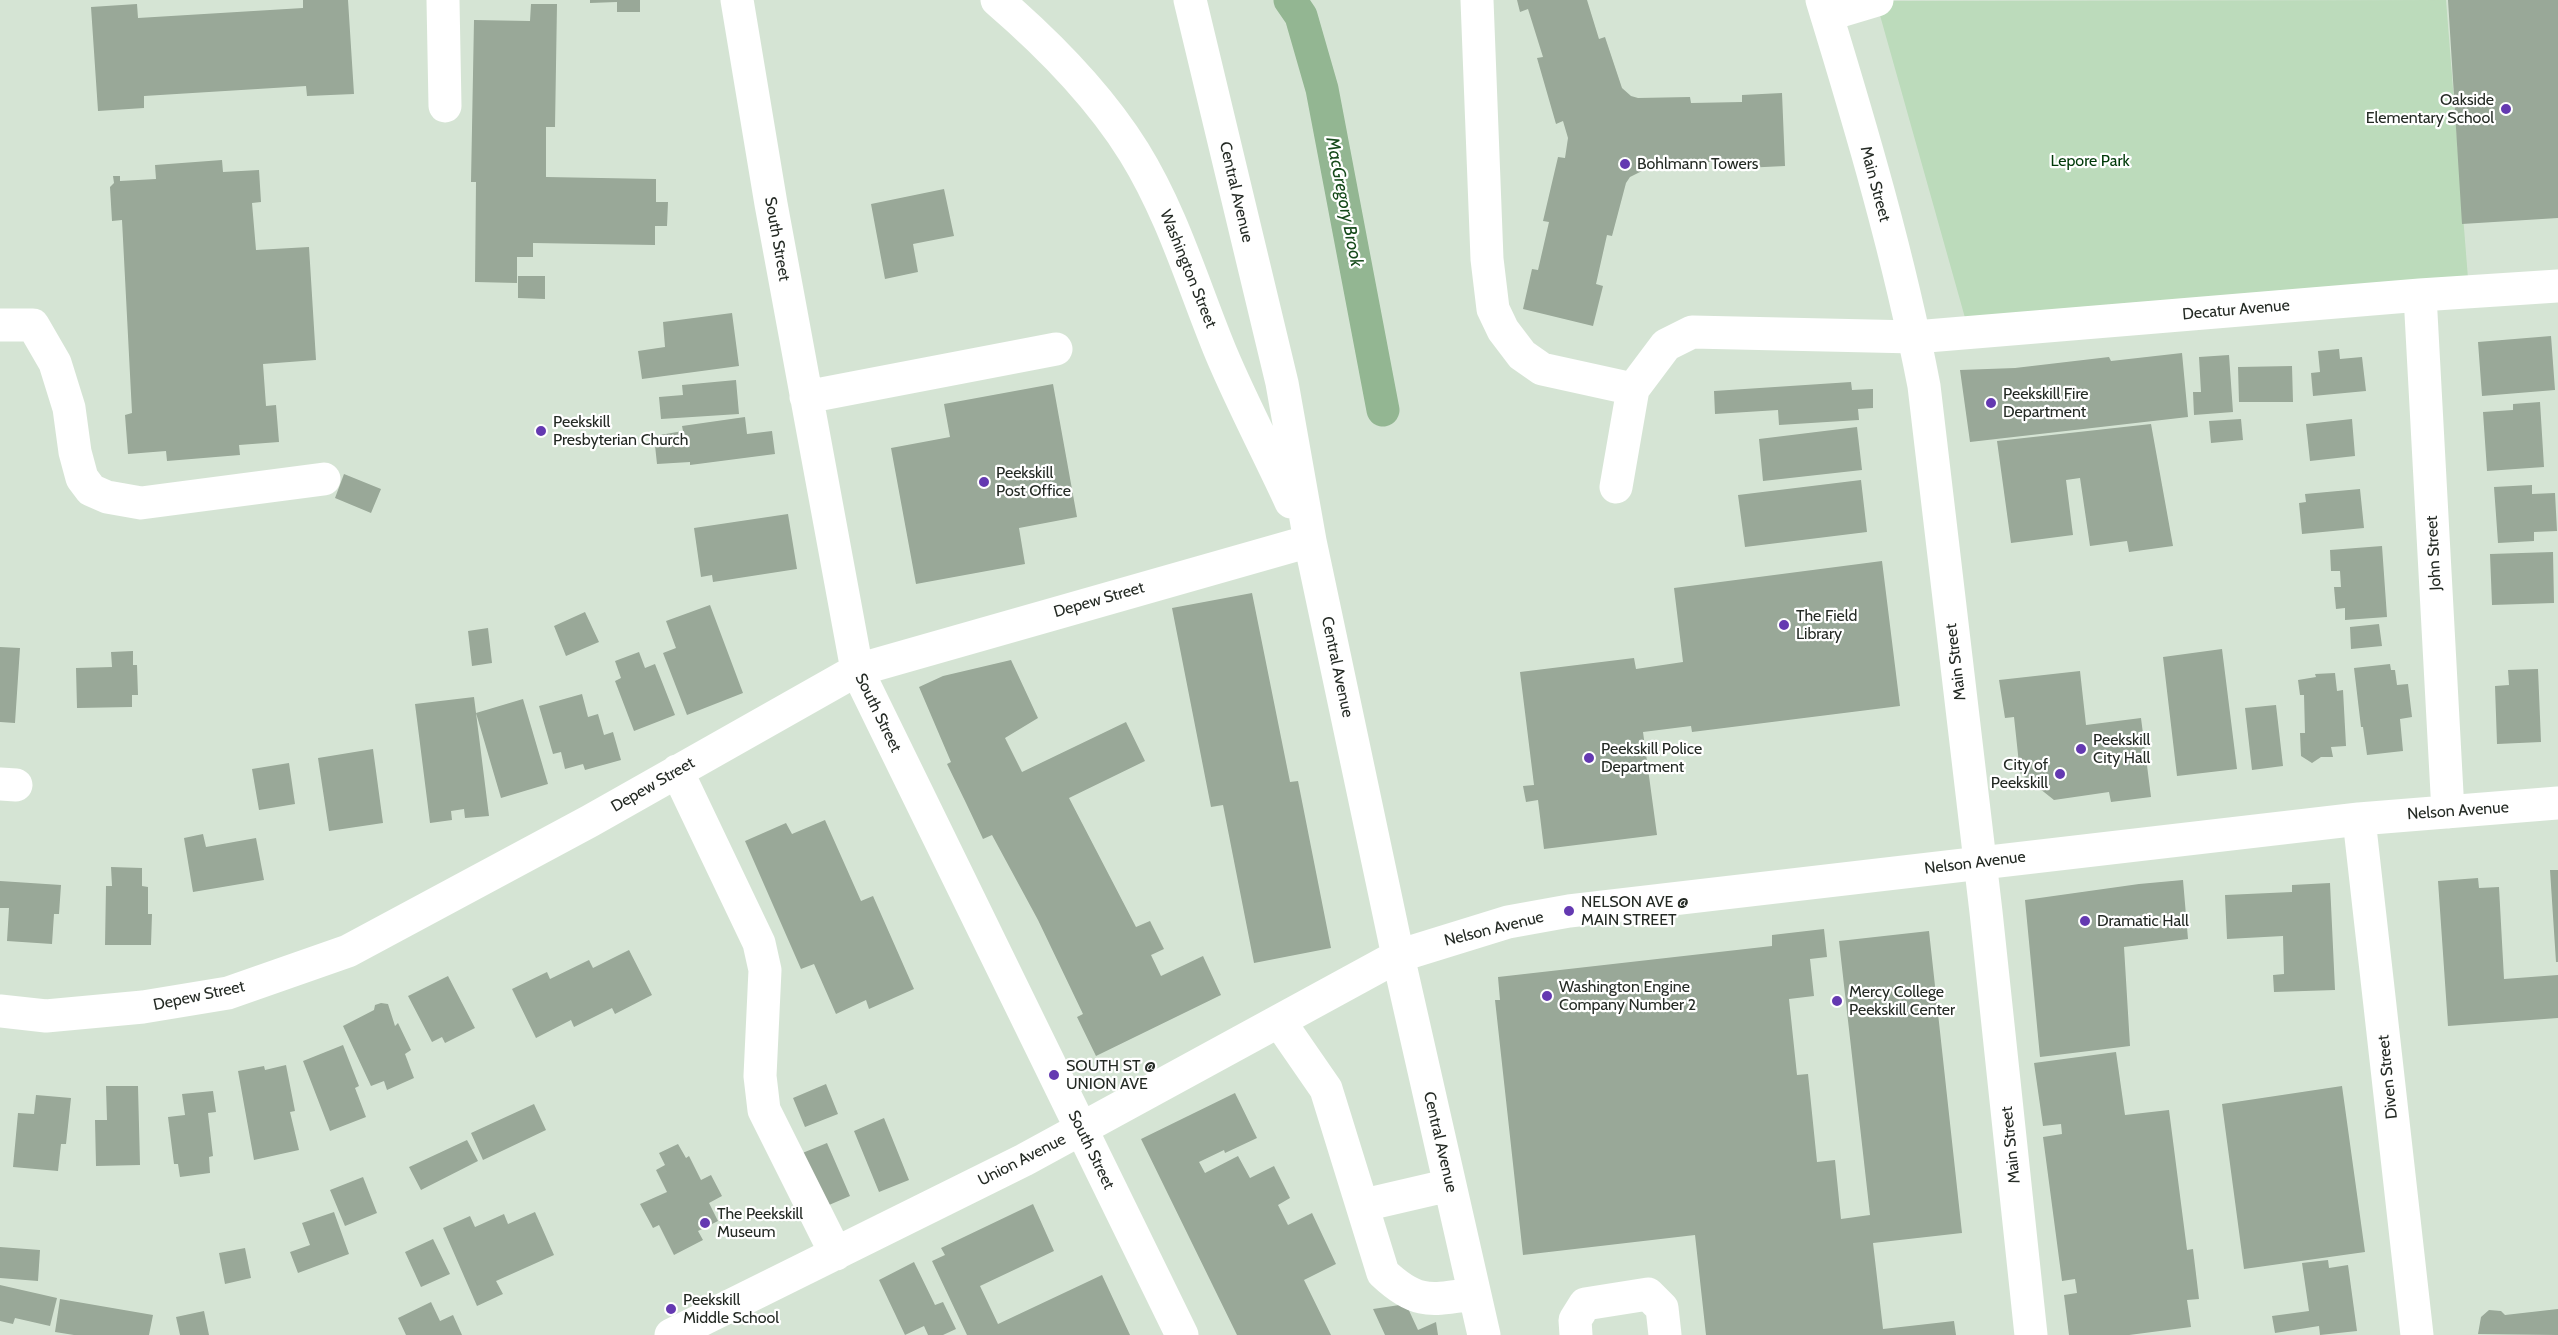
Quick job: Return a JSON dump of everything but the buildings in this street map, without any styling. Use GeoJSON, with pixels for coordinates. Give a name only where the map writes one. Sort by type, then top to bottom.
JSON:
{"type":"FeatureCollection","features":[{"type":"Feature","properties":{"kind":"street"},"geometry":{"type":"LineString","coordinates":[[444,0],[445,106]]}},
{"type":"Feature","properties":{"kind":"street","name":"South Street"},"geometry":{"type":"LineString","coordinates":[[737,0],[771,204],[857,670],[1182,1335]]}},
{"type":"Feature","properties":{"kind":"street","name":"Washington Street"},"geometry":{"type":"LineString","coordinates":[[997,0],[1034,32],[1092,94],[1134,152],[1174,227],[1221,353],[1310,541]]}},
{"type":"Feature","properties":{"kind":"street","name":"Central Avenue"},"geometry":{"type":"LineString","coordinates":[[1190,0],[1282,383],[1310,541],[1398,956],[1484,1335]]}},
{"type":"Feature","properties":{"kind":"street"},"geometry":{"type":"LineString","coordinates":[[1477,0],[1487,259],[1492,309],[1503,330],[1521,354],[1542,369],[1633,389],[1616,487]]}},
{"type":"Feature","properties":{"kind":"street"},"geometry":{"type":"LineString","coordinates":[[1824,8],[1878,0]]}},
{"type":"Feature","properties":{"kind":"street","name":"Main Street"},"geometry":{"type":"LineString","coordinates":[[1824,8],[1879,196],[1915,337],[1924,386],[2031,1335]]}},
{"type":"Feature","properties":{"kind":"street","name":"Decatur Avenue"},"geometry":{"type":"LineString","coordinates":[[1633,389],[1666,345],[1692,332],[1915,337],[2420,295],[2558,286]]}},
{"type":"Feature","properties":{"kind":"street","name":"John Street"},"geometry":{"type":"LineString","coordinates":[[2420,295],[2448,812]]}},
{"type":"Feature","properties":{"kind":"street"},"geometry":{"type":"LineString","coordinates":[[0,325],[33,325],[55,363],[69,408],[75,452],[82,478],[91,489],[107,497],[141,503],[324,479]]}},
{"type":"Feature","properties":{"kind":"street"},"geometry":{"type":"LineString","coordinates":[[806,397],[1056,349]]}},
{"type":"Feature","properties":{"kind":"street","name":"Depew Street"},"geometry":{"type":"LineString","coordinates":[[0,1011],[46,1016],[143,1007],[228,993],[348,951],[857,670],[1310,541]]}},
{"type":"Feature","properties":{"kind":"street"},"geometry":{"type":"LineString","coordinates":[[677,771],[759,943],[765,970],[760,1076],[764,1110],[836,1254]]}},
{"type":"Feature","properties":{"kind":"street","name":"Nelson Avenue"},"geometry":{"type":"LineString","coordinates":[[1398,956],[1508,922],[1569,911],[2359,819],[2558,804]]}},
{"type":"Feature","properties":{"kind":"street","name":"Diven Street"},"geometry":{"type":"LineString","coordinates":[[2359,819],[2417,1335]]}},
{"type":"Feature","properties":{"kind":"street","name":"Union Avenue"},"geometry":{"type":"LineString","coordinates":[[672,1335],[1082,1130],[1398,956]]}},
{"type":"Feature","properties":{"kind":"street"},"geometry":{"type":"LineString","coordinates":[[1280,1021],[1326,1089],[1364,1205],[1383,1273],[1402,1291],[1419,1298],[1444,1299],[1474,1294]]}},
{"type":"Feature","properties":{"kind":"street"},"geometry":{"type":"LineString","coordinates":[[1364,1205],[1450,1185]]}},
{"type":"Feature","properties":{"kind":"street"},"geometry":{"type":"LineString","coordinates":[[1576,1335],[1575,1320],[1585,1304],[1648,1294],[1662,1308],[1665,1335]]}},
{"type":"Feature","properties":{"kind":"green space","name":"Lepore Park"},"geometry":{"type":"Polygon","coordinates":[[[2446,0],[2469,291],[1969,332],[1876,1],[2446,0]]]}},
{"type":"Feature","properties":{"kind":"waterway","name":"MacGregory Brook"},"geometry":{"type":"LineString","coordinates":[[1290,0],[1301,16],[1322,89],[1383,410]]}},
{"type":"Feature","properties":{"kind":"place","name":"Oakside Elementary School"},"geometry":{"type":"Point","coordinates":[2506,109]}},
{"type":"Feature","properties":{"kind":"place","name":"Bohlmann Towers"},"geometry":{"type":"Point","coordinates":[1625,164]}},
{"type":"Feature","properties":{"kind":"place","name":"Peekskill Fire Department"},"geometry":{"type":"Point","coordinates":[1991,403]}},
{"type":"Feature","properties":{"kind":"place","name":"Peekskill Presbyterian Church"},"geometry":{"type":"Point","coordinates":[541,431]}},
{"type":"Feature","properties":{"kind":"place","name":"Peekskill Post Office"},"geometry":{"type":"Point","coordinates":[984,482]}},
{"type":"Feature","properties":{"kind":"place","name":"The Field Library"},"geometry":{"type":"Point","coordinates":[1784,625]}},
{"type":"Feature","properties":{"kind":"place","name":"Peekskill City Hall"},"geometry":{"type":"Point","coordinates":[2081,749]}},
{"type":"Feature","properties":{"kind":"place","name":"Peekskill Police Department"},"geometry":{"type":"Point","coordinates":[1589,758]}},
{"type":"Feature","properties":{"kind":"place","name":"City of Peekskill"},"geometry":{"type":"Point","coordinates":[2060,774]}},
{"type":"Feature","properties":{"kind":"place","name":"NELSON AVE @ MAIN STREET"},"geometry":{"type":"Point","coordinates":[1569,911]}},
{"type":"Feature","properties":{"kind":"place","name":"Dramatic Hall"},"geometry":{"type":"Point","coordinates":[2085,921]}},
{"type":"Feature","properties":{"kind":"place","name":"Washington Engine Company Number 2"},"geometry":{"type":"Point","coordinates":[1547,996]}},
{"type":"Feature","properties":{"kind":"place","name":"Mercy College Peekskill Center"},"geometry":{"type":"Point","coordinates":[1837,1001]}},
{"type":"Feature","properties":{"kind":"place","name":"SOUTH ST @ UNION AVE"},"geometry":{"type":"Point","coordinates":[1054,1075]}},
{"type":"Feature","properties":{"kind":"place","name":"The Peekskill Museum"},"geometry":{"type":"Point","coordinates":[705,1223]}},
{"type":"Feature","properties":{"kind":"place","name":"Peekskill Middle School"},"geometry":{"type":"Point","coordinates":[671,1309]}}]}
